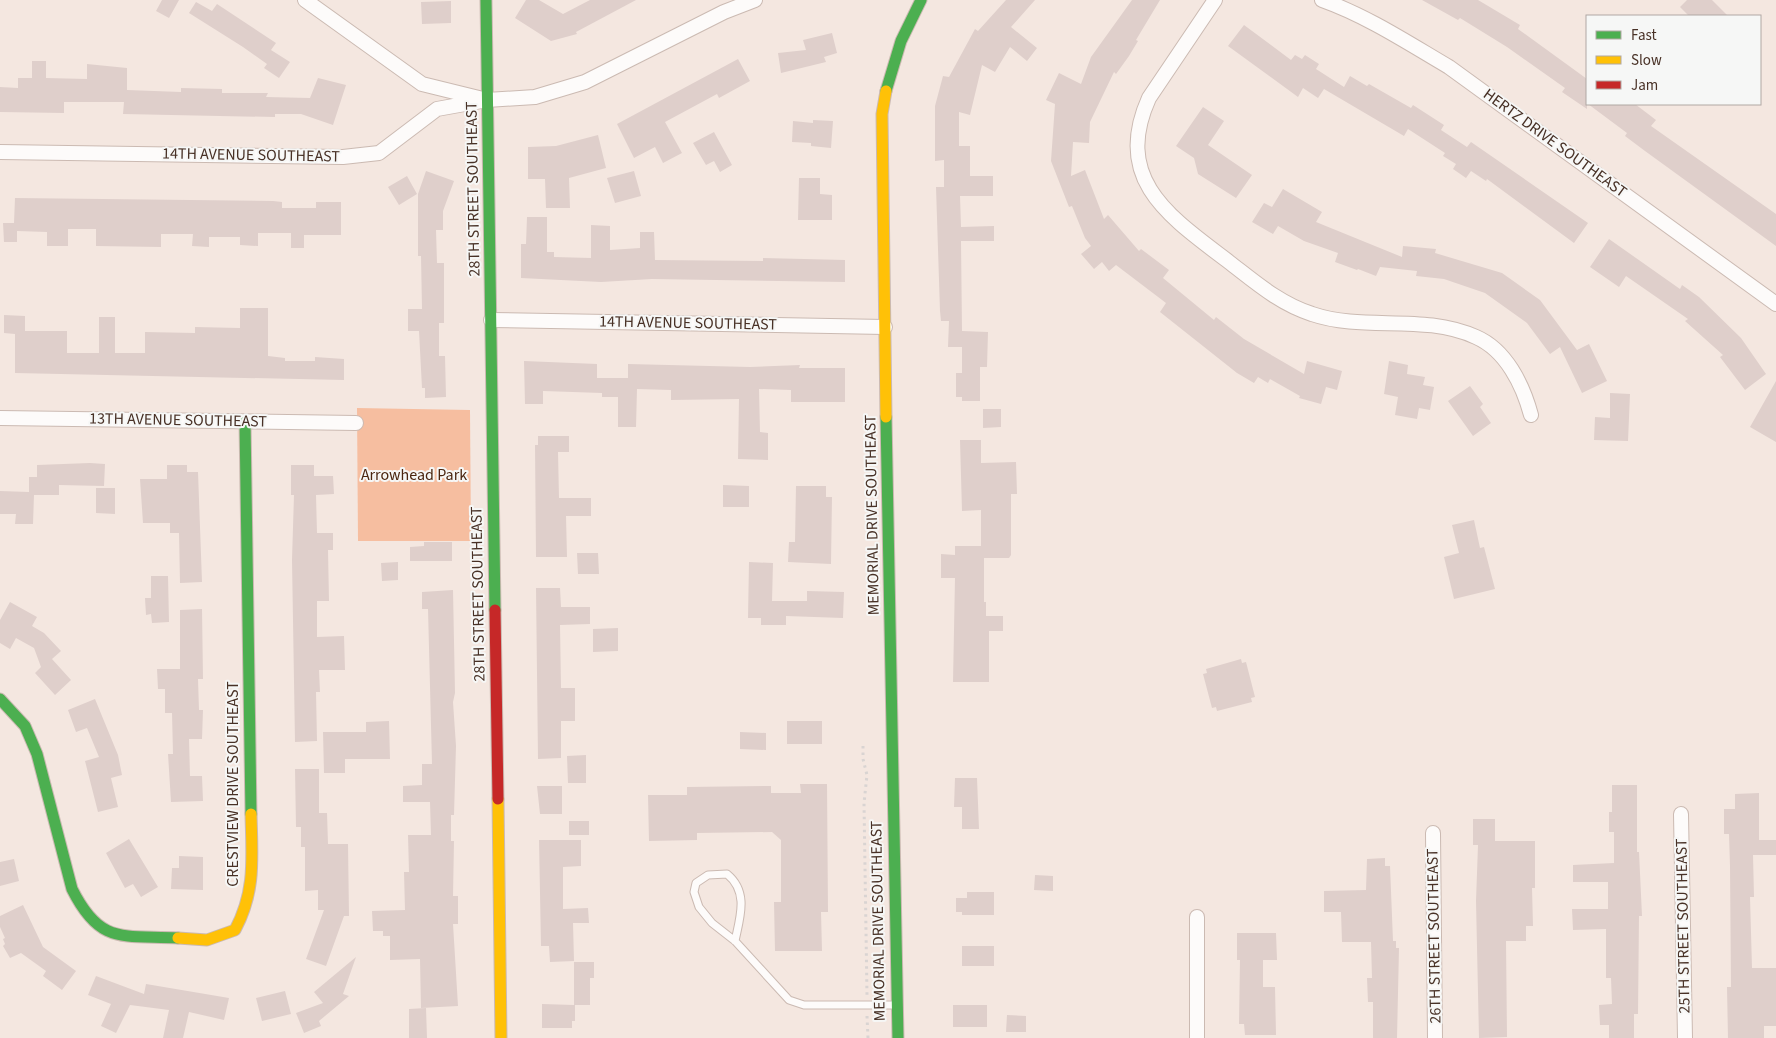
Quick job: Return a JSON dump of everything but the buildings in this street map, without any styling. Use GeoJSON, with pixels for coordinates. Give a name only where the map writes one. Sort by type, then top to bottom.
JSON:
{"type":"FeatureCollection","features":[{"type":"Feature","properties":{"kind":"street"},"geometry":{"type":"LineString","coordinates":[[305,0],[422,84],[487,100],[535,97],[585,82],[724,12],[755,0]]}},
{"type":"Feature","properties":{"kind":"street","name":"28TH STREET SOUTHEAST"},"geometry":{"type":"LineString","coordinates":[[486,0],[501,1038]]}},
{"type":"Feature","properties":{"kind":"street","name":"MEMORIAL DRIVE SOUTHEAST"},"geometry":{"type":"LineString","coordinates":[[898,1038],[892,795],[882,114],[886,83],[908,23],[921,0]]}},
{"type":"Feature","properties":{"kind":"street"},"geometry":{"type":"LineString","coordinates":[[1216,0],[1149,98],[1141,115],[1136,137],[1137,160],[1146,185],[1162,208],[1182,227],[1282,302],[1312,314],[1347,321],[1422,323],[1454,328],[1478,337],[1498,353],[1513,372],[1525,392],[1531,415]]}},
{"type":"Feature","properties":{"kind":"street","name":"HERTZ DRIVE SOUTHEAST"},"geometry":{"type":"LineString","coordinates":[[1322,0],[1338,6],[1395,35],[1449,67],[1776,304]]}},
{"type":"Feature","properties":{"kind":"street","name":"14TH AVENUE SOUTHEAST"},"geometry":{"type":"LineString","coordinates":[[0,152],[343,158],[378,152],[437,109],[487,100]]}},
{"type":"Feature","properties":{"kind":"street","name":"14TH AVENUE SOUTHEAST"},"geometry":{"type":"LineString","coordinates":[[491,320],[886,327]]}},
{"type":"Feature","properties":{"kind":"street","name":"13TH AVENUE SOUTHEAST"},"geometry":{"type":"LineString","coordinates":[[0,418],[356,423]]}},
{"type":"Feature","properties":{"kind":"street","name":"CRESTVIEW DRIVE SOUTHEAST"},"geometry":{"type":"LineString","coordinates":[[0,699],[26,726],[37,754],[72,889],[92,923],[111,934],[207,940],[235,930],[245,912],[252,884],[245,422]]}},
{"type":"Feature","properties":{"kind":"street","name":"25TH STREET SOUTHEAST"},"geometry":{"type":"LineString","coordinates":[[1682,814],[1684,1038]]}},
{"type":"Feature","properties":{"kind":"street","name":"26TH STREET SOUTHEAST"},"geometry":{"type":"LineString","coordinates":[[1433,833],[1435,1038]]}},
{"type":"Feature","properties":{"kind":"street"},"geometry":{"type":"LineString","coordinates":[[1197,917],[1197,1038]]}},
{"type":"Feature","properties":{"kind":"lane"},"geometry":{"type":"LineString","coordinates":[[735,941],[742,906],[741,893],[735,880],[727,874],[708,875],[696,883],[694,892],[699,907],[712,923],[735,941],[789,1000],[804,1005],[897,1005]]}},
{"type":"Feature","properties":{"kind":"path"},"geometry":{"type":"LineString","coordinates":[[863,746],[863,759],[867,776],[864,803],[868,1038]]}},
{"type":"Feature","properties":{"kind":"green space","name":"Arrowhead Park"},"geometry":{"type":"Polygon","coordinates":[[[357,408],[470,410],[471,541],[358,541],[357,408]]]}},
{"type":"Feature","properties":{"kind":"traffic: fast"},"geometry":{"type":"LineString","coordinates":[[486,0],[495,610]]}},
{"type":"Feature","properties":{"kind":"traffic: fast"},"geometry":{"type":"LineString","coordinates":[[886,91],[901,41],[921,0]]}},
{"type":"Feature","properties":{"kind":"traffic: fast"},"geometry":{"type":"LineString","coordinates":[[886,417],[898,1038]]}},
{"type":"Feature","properties":{"kind":"traffic: fast"},"geometry":{"type":"LineString","coordinates":[[245,422],[251,814]]}},
{"type":"Feature","properties":{"kind":"traffic: fast"},"geometry":{"type":"LineString","coordinates":[[0,699],[25,726],[37,754],[72,889],[82,907],[92,920],[114,933],[127,936],[178,938]]}},
{"type":"Feature","properties":{"kind":"traffic: slow"},"geometry":{"type":"LineString","coordinates":[[886,91],[882,114],[886,417]]}},
{"type":"Feature","properties":{"kind":"traffic: slow"},"geometry":{"type":"LineString","coordinates":[[498,799],[501,1038]]}},
{"type":"Feature","properties":{"kind":"traffic: slow"},"geometry":{"type":"LineString","coordinates":[[178,938],[207,940],[235,930],[242,916],[250,887],[252,859],[251,814]]}},
{"type":"Feature","properties":{"kind":"traffic: jam"},"geometry":{"type":"LineString","coordinates":[[495,610],[498,799]]}}]}
